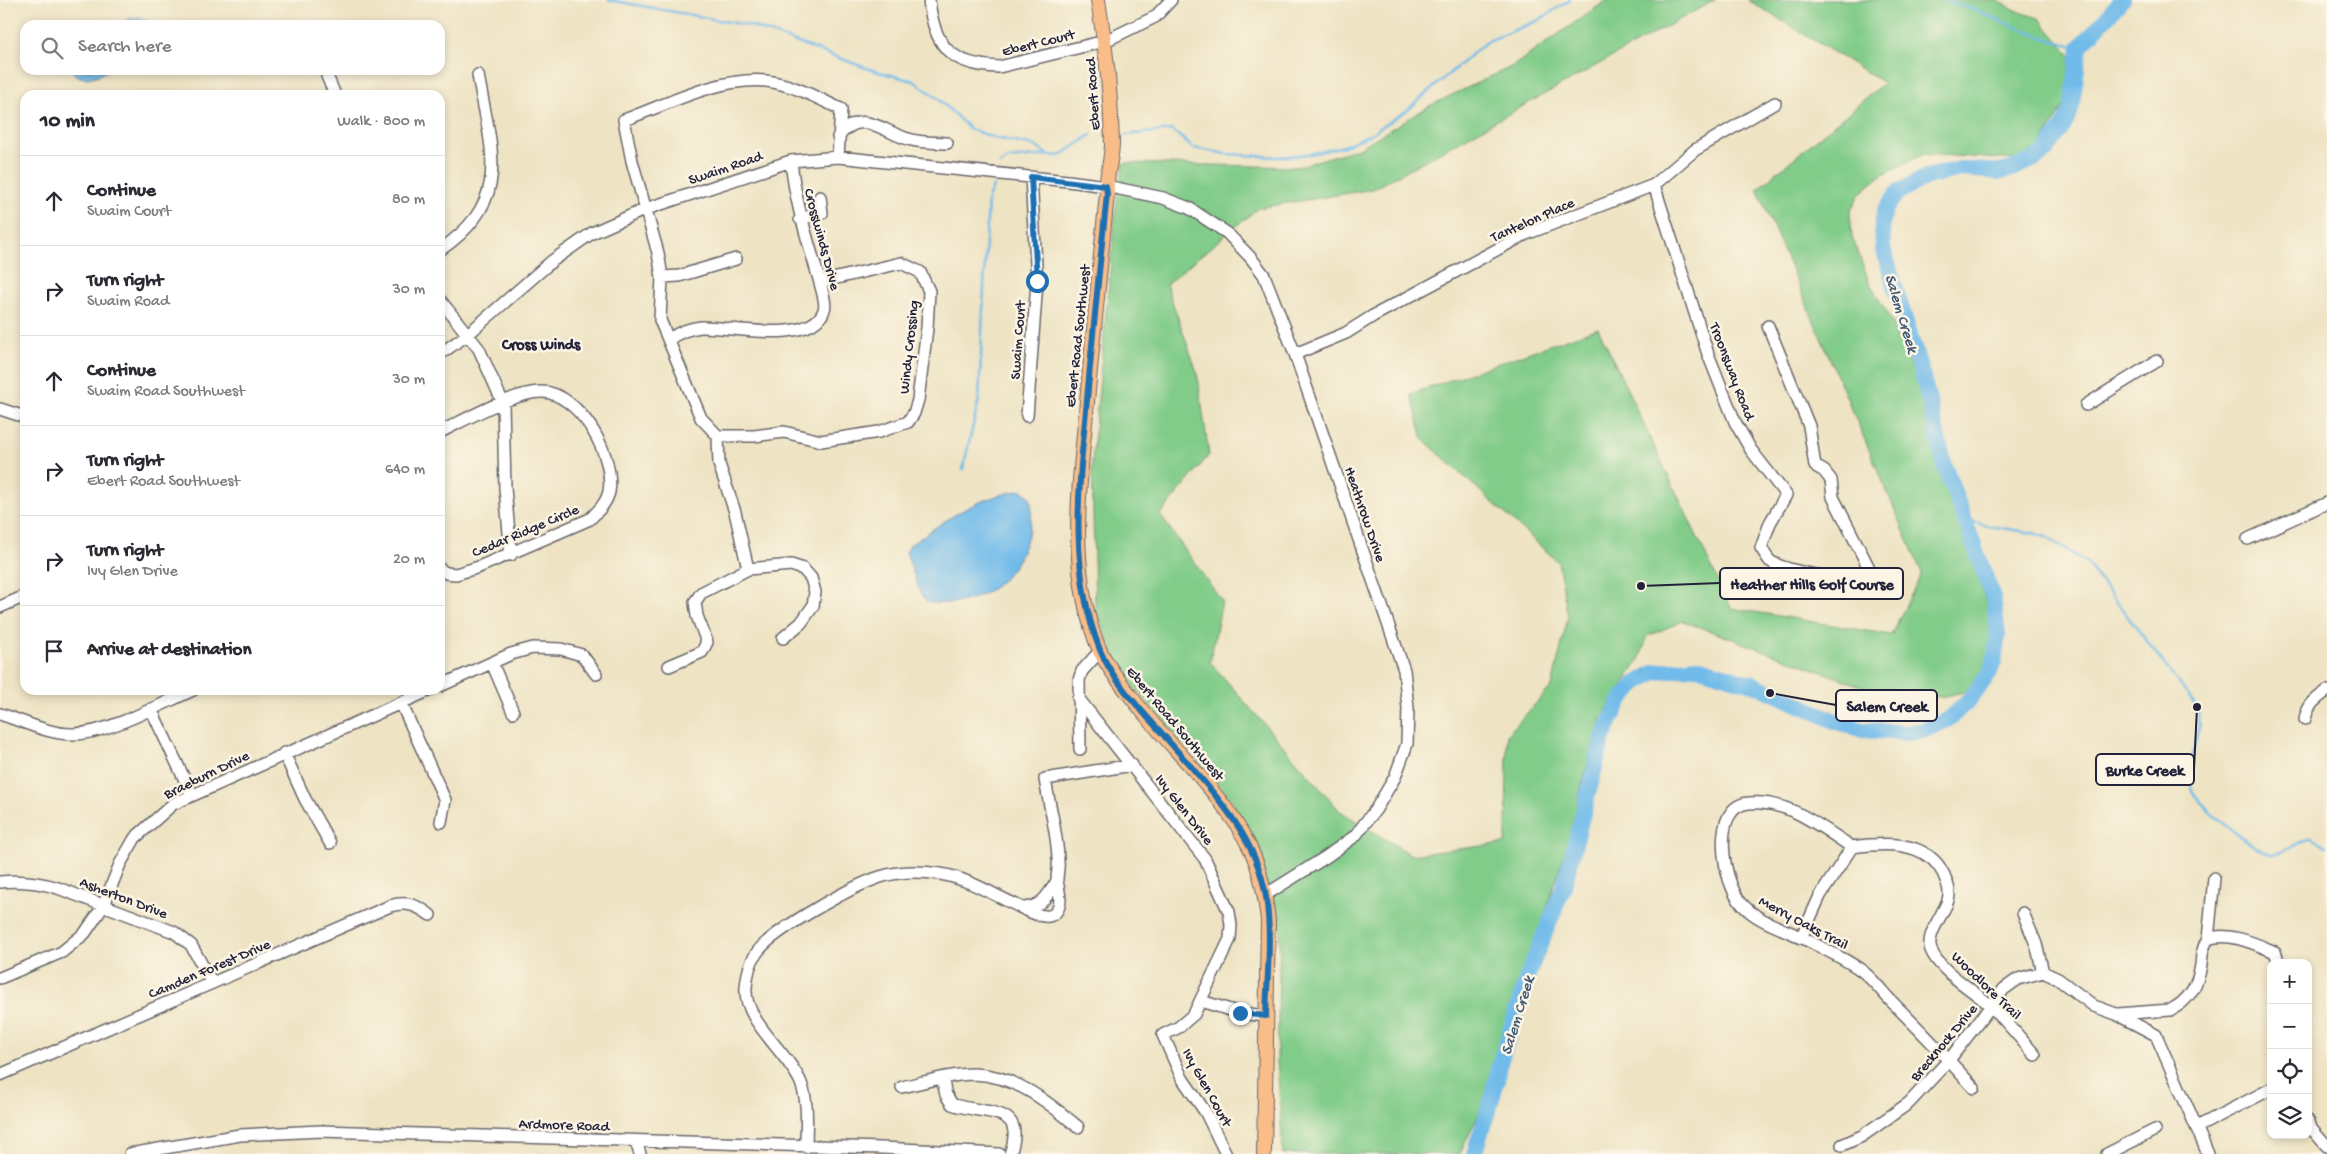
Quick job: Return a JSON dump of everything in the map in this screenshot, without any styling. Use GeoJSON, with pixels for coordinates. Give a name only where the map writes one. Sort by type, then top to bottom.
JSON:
{"type":"FeatureCollection","features":[{"type":"Feature","properties":{"kind":"main road","name":"Ebert Road"},"geometry":{"type":"LineString","coordinates":[[1098,0],[1110,88],[1112,147],[1106,186]]}},
{"type":"Feature","properties":{"kind":"main road","name":"Ebert Road Southwest"},"geometry":{"type":"LineString","coordinates":[[1106,186],[1107,194],[1091,357],[1078,522],[1081,580],[1100,651],[1114,674],[1234,820],[1251,849],[1265,895],[1268,920],[1264,1154]]}},
{"type":"Feature","properties":{"kind":"street","name":"Ebert Court"},"geometry":{"type":"LineString","coordinates":[[929,0],[932,25],[942,44],[957,58],[983,67],[999,67],[1022,63],[1105,41],[1156,17],[1171,0]]}},
{"type":"Feature","properties":{"kind":"street"},"geometry":{"type":"LineString","coordinates":[[445,246],[470,226],[482,210],[493,172],[491,147],[478,75]]}},
{"type":"Feature","properties":{"kind":"street"},"geometry":{"type":"LineString","coordinates":[[327,76],[334,90]]}},
{"type":"Feature","properties":{"kind":"street"},"geometry":{"type":"LineString","coordinates":[[748,569],[735,512],[719,464],[718,436],[701,418],[660,320],[662,277],[658,252],[632,161],[624,120],[718,86],[766,81],[797,88],[841,110],[838,157]]}},
{"type":"Feature","properties":{"kind":"street","name":"Tantelon Place"},"geometry":{"type":"LineString","coordinates":[[1295,354],[1346,334],[1373,316],[1526,234],[1654,185],[1695,150],[1775,103]]}},
{"type":"Feature","properties":{"kind":"street"},"geometry":{"type":"LineString","coordinates":[[838,137],[844,130],[861,122],[878,124],[911,140],[947,143]]}},
{"type":"Feature","properties":{"kind":"street","name":"Swaim Road"},"geometry":{"type":"LineString","coordinates":[[445,350],[467,335],[552,261],[592,233],[646,209],[791,161],[838,157],[1106,186]]}},
{"type":"Feature","properties":{"kind":"street","name":"Crosswinds Drive"},"geometry":{"type":"LineString","coordinates":[[669,339],[699,327],[780,332],[808,325],[822,314],[825,307],[820,282],[800,219],[794,192],[791,161]]}},
{"type":"Feature","properties":{"kind":"street","name":"Swaim Court"},"geometry":{"type":"LineString","coordinates":[[1027,416],[1037,282],[1031,177]]}},
{"type":"Feature","properties":{"kind":"street","name":"Troonsway Road"},"geometry":{"type":"LineString","coordinates":[[1654,185],[1708,354],[1734,422],[1751,450],[1786,495],[1770,523],[1761,548],[1770,561],[1809,574],[1863,579],[1872,574],[1833,497],[1831,480],[1824,471],[1815,466],[1809,426],[1768,326]]}},
{"type":"Feature","properties":{"kind":"street","name":"Heathrow Drive"},"geometry":{"type":"LineString","coordinates":[[1106,186],[1162,198],[1189,208],[1228,234],[1264,275],[1295,354],[1404,670],[1408,708],[1407,744],[1395,777],[1376,809],[1355,836],[1326,857],[1265,895]]}},
{"type":"Feature","properties":{"kind":"street"},"geometry":{"type":"LineString","coordinates":[[800,219],[822,213],[820,197]]}},
{"type":"Feature","properties":{"kind":"street"},"geometry":{"type":"LineString","coordinates":[[662,277],[679,276],[736,259]]}},
{"type":"Feature","properties":{"kind":"street","name":"Windy Crossing"},"geometry":{"type":"LineString","coordinates":[[718,436],[754,436],[784,432],[821,441],[879,432],[900,426],[910,420],[918,400],[927,328],[929,291],[925,279],[913,267],[901,263],[820,282]]}},
{"type":"Feature","properties":{"kind":"street"},"geometry":{"type":"LineString","coordinates":[[445,306],[479,349],[503,403],[505,488],[511,554]]}},
{"type":"Feature","properties":{"kind":"street"},"geometry":{"type":"LineString","coordinates":[[2086,405],[2157,361]]}},
{"type":"Feature","properties":{"kind":"street","name":"Cedar Ridge Circle"},"geometry":{"type":"LineString","coordinates":[[445,430],[524,394],[550,393],[564,400],[585,421],[601,442],[609,468],[609,492],[602,508],[596,514],[575,527],[511,554],[456,574],[445,572]]}},
{"type":"Feature","properties":{"kind":"street"},"geometry":{"type":"LineString","coordinates":[[0,409],[20,415]]}},
{"type":"Feature","properties":{"kind":"street"},"geometry":{"type":"LineString","coordinates":[[2248,539],[2327,503]]}},
{"type":"Feature","properties":{"kind":"street"},"geometry":{"type":"LineString","coordinates":[[669,666],[702,652],[707,642],[696,616],[695,602],[701,593],[748,569],[791,565],[803,569],[811,578],[815,592],[813,606],[801,623],[783,638]]}},
{"type":"Feature","properties":{"kind":"street"},"geometry":{"type":"LineString","coordinates":[[0,607],[20,598]]}},
{"type":"Feature","properties":{"kind":"street"},"geometry":{"type":"LineString","coordinates":[[445,684],[511,654],[533,648],[561,649],[582,655],[596,674]]}},
{"type":"Feature","properties":{"kind":"street"},"geometry":{"type":"LineString","coordinates":[[1080,749],[1079,680],[1082,672],[1100,651]]}},
{"type":"Feature","properties":{"kind":"street"},"geometry":{"type":"LineString","coordinates":[[492,662],[513,712]]}},
{"type":"Feature","properties":{"kind":"street"},"geometry":{"type":"LineString","coordinates":[[2305,718],[2312,702],[2327,691]]}},
{"type":"Feature","properties":{"kind":"street"},"geometry":{"type":"LineString","coordinates":[[0,714],[55,732],[74,734],[98,730],[181,695]]}},
{"type":"Feature","properties":{"kind":"street","name":"Braeburn Drive"},"geometry":{"type":"LineString","coordinates":[[0,978],[62,952],[85,933],[104,905],[120,864],[135,838],[165,810],[192,795],[284,753],[419,695]]}},
{"type":"Feature","properties":{"kind":"street","name":"Ivy Glen Drive"},"geometry":{"type":"LineString","coordinates":[[1078,698],[1205,859],[1229,912],[1231,925],[1230,939],[1194,1014],[1179,1027],[1163,1034]]}},
{"type":"Feature","properties":{"kind":"street"},"geometry":{"type":"LineString","coordinates":[[401,703],[445,800],[441,822]]}},
{"type":"Feature","properties":{"kind":"street"},"geometry":{"type":"LineString","coordinates":[[151,708],[192,795]]}},
{"type":"Feature","properties":{"kind":"street"},"geometry":{"type":"LineString","coordinates":[[284,753],[305,799],[330,842]]}},
{"type":"Feature","properties":{"kind":"street"},"geometry":{"type":"LineString","coordinates":[[806,1147],[806,1103],[802,1085],[792,1065],[760,1028],[750,1009],[746,990],[749,968],[756,954],[766,942],[834,898],[879,877],[900,872],[940,874],[962,879],[1022,908],[1044,916],[1055,913],[1058,908],[1060,890],[1057,881],[1058,861],[1045,779],[1132,765]]}},
{"type":"Feature","properties":{"kind":"street","name":"Merry Oaks Trail"},"geometry":{"type":"LineString","coordinates":[[1852,847],[1810,820],[1783,807],[1750,803],[1741,805],[1734,810],[1728,821],[1723,842],[1727,876],[1734,895],[1743,905],[1758,917],[1859,969],[1974,1088]]}},
{"type":"Feature","properties":{"kind":"street","name":"Woodlore Trail"},"geometry":{"type":"LineString","coordinates":[[1852,847],[1899,844],[1915,848],[1936,863],[1947,881],[1949,893],[1948,902],[1935,924],[1930,941],[1930,950],[1946,968],[1992,1007],[2035,1055]]}},
{"type":"Feature","properties":{"kind":"street"},"geometry":{"type":"LineString","coordinates":[[1801,938],[1820,896],[1852,847]]}},
{"type":"Feature","properties":{"kind":"street"},"geometry":{"type":"LineString","coordinates":[[2116,1014],[2154,1012],[2178,1006],[2194,987],[2201,967],[2203,946],[2208,939],[2214,878]]}},
{"type":"Feature","properties":{"kind":"street","name":"Asherton Drive"},"geometry":{"type":"LineString","coordinates":[[0,882],[18,880],[39,882],[174,932],[191,945],[212,982]]}},
{"type":"Feature","properties":{"kind":"street"},"geometry":{"type":"LineString","coordinates":[[1022,908],[1032,908],[1044,901],[1057,881]]}},
{"type":"Feature","properties":{"kind":"street","name":"Camden Forest Drive"},"geometry":{"type":"LineString","coordinates":[[0,1075],[399,903],[419,906],[430,914]]}},
{"type":"Feature","properties":{"kind":"street"},"geometry":{"type":"LineString","coordinates":[[2024,913],[2036,944],[2043,972],[2058,979],[2094,1006],[2116,1014],[2156,1035],[2208,1154]]}},
{"type":"Feature","properties":{"kind":"street"},"geometry":{"type":"LineString","coordinates":[[2208,939],[2216,936],[2228,937],[2266,947],[2275,952],[2278,959]]}},
{"type":"Feature","properties":{"kind":"street","name":"Brecknock Drive"},"geometry":{"type":"LineString","coordinates":[[1842,1145],[1862,1136],[1910,1102],[1949,1060],[1992,1007],[2004,989],[2018,979],[2043,972]]}},
{"type":"Feature","properties":{"kind":"street"},"geometry":{"type":"LineString","coordinates":[[1200,1001],[1240,1013],[1266,1016]]}},
{"type":"Feature","properties":{"kind":"street","name":"Ivy Glen Court"},"geometry":{"type":"LineString","coordinates":[[1163,1034],[1182,1078],[1206,1113],[1226,1154]]}},
{"type":"Feature","properties":{"kind":"street"},"geometry":{"type":"LineString","coordinates":[[902,1087],[942,1078],[973,1074],[994,1076],[1016,1084],[1054,1108],[1078,1127]]}},
{"type":"Feature","properties":{"kind":"street"},"geometry":{"type":"LineString","coordinates":[[942,1078],[946,1095],[952,1104],[978,1111],[995,1112],[1006,1117],[1013,1124],[1016,1137],[1010,1154]]}},
{"type":"Feature","properties":{"kind":"street"},"geometry":{"type":"LineString","coordinates":[[2197,1127],[2267,1091]]}},
{"type":"Feature","properties":{"kind":"street"},"geometry":{"type":"LineString","coordinates":[[2312,1129],[2327,1146]]}},
{"type":"Feature","properties":{"kind":"street"},"geometry":{"type":"LineString","coordinates":[[2107,1154],[2155,1130]]}},
{"type":"Feature","properties":{"kind":"street","name":"Ardmore Road"},"geometry":{"type":"LineString","coordinates":[[130,1154],[240,1135],[321,1131],[999,1154]]}},
{"type":"Feature","properties":{"kind":"street"},"geometry":{"type":"LineString","coordinates":[[636,1142],[640,1154]]}},
{"type":"Feature","properties":{"kind":"street"},"geometry":{"type":"LineString","coordinates":[[2323,1154],[2327,1150]]}},
{"type":"Feature","properties":{"kind":"green space"},"geometry":{"type":"Polygon","coordinates":[[[1607,0],[1715,0],[1373,189],[1258,208],[1166,284],[1197,372],[1209,455],[1160,515],[1222,601],[1210,662],[1340,811],[1411,855],[1506,843],[1507,735],[1552,686],[1568,617],[1558,562],[1423,439],[1411,394],[1598,328],[1731,608],[1891,635],[1922,573],[1757,189],[1884,83],[1748,0],[1996,0],[2022,13],[2039,18],[2071,56],[2065,104],[2040,147],[2018,160],[1924,154],[1883,174],[1860,193],[1850,212],[1852,237],[1870,284],[1894,325],[1916,377],[1939,460],[1985,598],[1993,636],[1987,666],[1968,691],[1942,697],[1880,693],[1683,621],[1648,636],[1639,660],[1602,717],[1583,780],[1571,834],[1483,1105],[1460,1154],[1283,1154],[1277,1060],[1280,930],[1233,801],[1124,675],[1095,609],[1092,462],[1117,197],[1124,163],[1297,167],[1359,148],[1431,105],[1513,66],[1607,0]]]}},
{"type":"Feature","properties":{"kind":"water"},"geometry":{"type":"Polygon","coordinates":[[[139,17],[145,20],[127,20],[139,17]]]}},
{"type":"Feature","properties":{"kind":"water"},"geometry":{"type":"Polygon","coordinates":[[[77,75],[97,75],[89,78],[77,75]]]}},
{"type":"Feature","properties":{"kind":"water"},"geometry":{"type":"Polygon","coordinates":[[[1022,490],[1030,498],[1031,505],[1028,534],[1023,550],[1005,578],[979,596],[963,601],[931,603],[926,601],[919,589],[906,552],[910,545],[975,504],[989,498],[1022,490]]]}},
{"type":"Feature","properties":{"kind":"waterway"},"geometry":{"type":"LineString","coordinates":[[609,0],[751,26],[875,71],[914,81],[936,97],[970,129],[995,138],[1035,146],[1048,155]]}},
{"type":"Feature","properties":{"kind":"waterway"},"geometry":{"type":"LineString","coordinates":[[1125,135],[1172,130],[1193,148],[1226,154],[1278,157],[1310,154],[1344,146],[1369,135],[1406,111],[1486,42],[1539,20],[1570,0]]}},
{"type":"Feature","properties":{"kind":"waterway"},"geometry":{"type":"LineString","coordinates":[[1943,0],[1977,11],[2045,38],[2080,47]]}},
{"type":"Feature","properties":{"kind":"waterway","name":"Salem Creek"},"geometry":{"type":"LineString","coordinates":[[1474,1154],[1527,977],[1563,889],[1603,737],[1620,701],[1635,684],[1655,672],[1697,667],[1756,685],[1837,722],[1862,730],[1908,733],[1925,730],[1949,719],[1970,699],[1989,674],[1994,662],[1998,635],[1993,597],[1945,467],[1923,377],[1883,248],[1882,223],[1885,210],[1897,193],[1926,177],[1961,169],[2000,172],[2035,159],[2045,152],[2063,127],[2071,110],[2080,47],[2122,0]]}},
{"type":"Feature","properties":{"kind":"waterway"},"geometry":{"type":"LineString","coordinates":[[1000,164],[1008,159],[1048,155],[1060,156],[1091,135]]}},
{"type":"Feature","properties":{"kind":"waterway"},"geometry":{"type":"LineString","coordinates":[[963,469],[979,399],[988,198],[994,185]]}},
{"type":"Feature","properties":{"kind":"waterway"},"geometry":{"type":"LineString","coordinates":[[1964,518],[1983,525],[2046,537],[2086,562],[2197,707],[2199,717],[2197,738],[2190,770],[2190,780],[2196,797],[2216,816],[2254,846],[2272,854],[2282,852],[2311,838],[2327,847]]}},
{"type":"Feature","properties":{"kind":"place","name":"Heather Hills Golf Course"},"geometry":{"type":"Point","coordinates":[1641,586]}},
{"type":"Feature","properties":{"kind":"place","name":"Salem Creek"},"geometry":{"type":"Point","coordinates":[1770,693]}},
{"type":"Feature","properties":{"kind":"place","name":"Burke Creek"},"geometry":{"type":"Point","coordinates":[2197,707]}},
{"type":"Feature","properties":{"kind":"district","name":"Cross Winds"},"geometry":{"type":"Point","coordinates":[541,343]}},
{"type":"Feature","properties":{"kind":"route"},"geometry":{"type":"LineString","coordinates":[[1037,281],[1031,177],[1106,186],[1107,194],[1081,471],[1078,522],[1081,580],[1100,651],[1114,674],[1145,714],[1216,796],[1234,820],[1251,849],[1257,864],[1265,895],[1268,920],[1266,1016],[1240,1013]]}}]}
